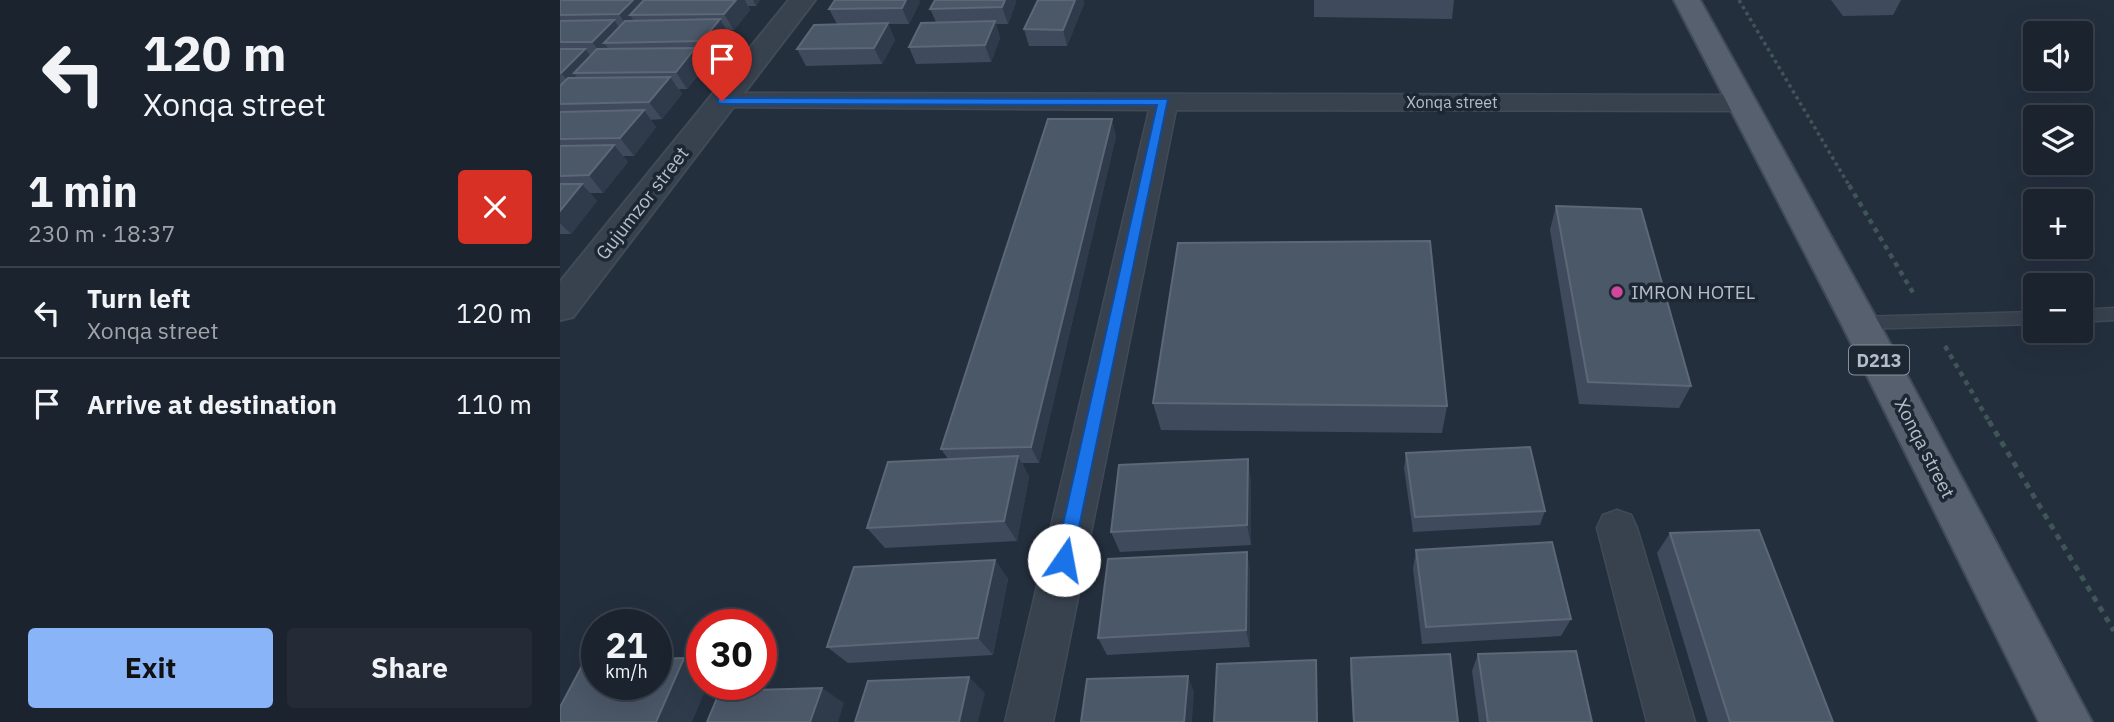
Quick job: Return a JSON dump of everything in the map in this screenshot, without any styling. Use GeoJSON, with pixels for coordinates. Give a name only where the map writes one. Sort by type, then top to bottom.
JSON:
{"type":"FeatureCollection","features":[{"type":"Feature","properties":{"kind":"main road","name":"Xonqa street"},"geometry":{"type":"LineString","coordinates":[[1687,0],[1860,323],[2066,722]]}},
{"type":"Feature","properties":{"kind":"street","name":"Gujumzor street"},"geometry":{"type":"LineString","coordinates":[[560,307],[802,0]]}},
{"type":"Feature","properties":{"kind":"street","name":"Xonqa street"},"geometry":{"type":"LineString","coordinates":[[722,101],[1740,103]]}},
{"type":"Feature","properties":{"kind":"street"},"geometry":{"type":"LineString","coordinates":[[1029,722],[1164,102]]}},
{"type":"Feature","properties":{"kind":"street"},"geometry":{"type":"LineString","coordinates":[[1617,528],[1671,722]]}},
{"type":"Feature","properties":{"kind":"lane"},"geometry":{"type":"LineString","coordinates":[[2093,315],[2114,314]]}},
{"type":"Feature","properties":{"kind":"lane"},"geometry":{"type":"LineString","coordinates":[[1860,323],[2023,318]]}},
{"type":"Feature","properties":{"kind":"building"},"geometry":{"type":"Polygon","coordinates":[[[560,0],[633,0],[619,14],[560,15],[560,0]]]}},
{"type":"Feature","properties":{"kind":"building"},"geometry":{"type":"Polygon","coordinates":[[[644,0],[736,0],[724,14],[630,15],[644,0]]]}},
{"type":"Feature","properties":{"kind":"building"},"geometry":{"type":"Polygon","coordinates":[[[835,0],[906,0],[902,8],[829,9],[835,0]]]}},
{"type":"Feature","properties":{"kind":"building"},"geometry":{"type":"Polygon","coordinates":[[[935,0],[1005,0],[1002,7],[930,9],[935,0]]]}},
{"type":"Feature","properties":{"kind":"building"},"geometry":{"type":"Polygon","coordinates":[[[1038,0],[1075,0],[1063,30],[1024,29],[1038,0]]]}},
{"type":"Feature","properties":{"kind":"building"},"geometry":{"type":"Polygon","coordinates":[[[720,19],[702,41],[604,43],[625,21],[720,19]]]}},
{"type":"Feature","properties":{"kind":"building"},"geometry":{"type":"Polygon","coordinates":[[[614,20],[592,42],[560,42],[560,21],[614,20]]]}},
{"type":"Feature","properties":{"kind":"building"},"geometry":{"type":"Polygon","coordinates":[[[995,21],[985,45],[909,47],[921,23],[995,21]]]}},
{"type":"Feature","properties":{"kind":"building"},"geometry":{"type":"Polygon","coordinates":[[[888,23],[874,48],[797,49],[814,25],[888,23]]]}},
{"type":"Feature","properties":{"kind":"building"},"geometry":{"type":"Polygon","coordinates":[[[695,48],[676,72],[574,73],[597,49],[695,48]]]}},
{"type":"Feature","properties":{"kind":"building"},"geometry":{"type":"Polygon","coordinates":[[[560,49],[585,49],[560,73],[560,49]]]}},
{"type":"Feature","properties":{"kind":"building"},"geometry":{"type":"Polygon","coordinates":[[[670,77],[649,102],[560,104],[560,86],[568,78],[670,77]]]}},
{"type":"Feature","properties":{"kind":"building"},"geometry":{"type":"Polygon","coordinates":[[[644,110],[620,138],[560,139],[560,112],[644,110]]]}},
{"type":"Feature","properties":{"kind":"building"},"geometry":{"type":"Polygon","coordinates":[[[1048,119],[1112,119],[1031,447],[941,449],[1048,119]]]}},
{"type":"Feature","properties":{"kind":"building"},"geometry":{"type":"Polygon","coordinates":[[[614,145],[589,175],[560,176],[560,146],[614,145]]]}},
{"type":"Feature","properties":{"kind":"building"},"geometry":{"type":"Polygon","coordinates":[[[560,184],[582,184],[560,211],[560,184]]]}},
{"type":"Feature","properties":{"kind":"building"},"geometry":{"type":"Polygon","coordinates":[[[1556,206],[1641,209],[1691,386],[1588,382],[1556,206]]]}},
{"type":"Feature","properties":{"kind":"building"},"geometry":{"type":"Polygon","coordinates":[[[1430,241],[1447,406],[1153,403],[1178,243],[1430,241]]]}},
{"type":"Feature","properties":{"kind":"building"},"geometry":{"type":"Polygon","coordinates":[[[1530,447],[1545,511],[1415,517],[1406,453],[1530,447]]]}},
{"type":"Feature","properties":{"kind":"building"},"geometry":{"type":"Polygon","coordinates":[[[1018,456],[1004,521],[867,528],[888,462],[1018,456]]]}},
{"type":"Feature","properties":{"kind":"building"},"geometry":{"type":"Polygon","coordinates":[[[1248,459],[1247,525],[1111,532],[1119,465],[1248,459]]]}},
{"type":"Feature","properties":{"kind":"building"},"geometry":{"type":"Polygon","coordinates":[[[1759,530],[1833,722],[1730,722],[1670,533],[1759,530]]]}},
{"type":"Feature","properties":{"kind":"building"},"geometry":{"type":"Polygon","coordinates":[[[1552,542],[1571,619],[1426,627],[1416,550],[1552,542]]]}},
{"type":"Feature","properties":{"kind":"building"},"geometry":{"type":"Polygon","coordinates":[[[1247,552],[1246,630],[1098,638],[1108,559],[1247,552]]]}},
{"type":"Feature","properties":{"kind":"building"},"geometry":{"type":"Polygon","coordinates":[[[995,560],[978,638],[827,647],[854,567],[995,560]]]}},
{"type":"Feature","properties":{"kind":"building"},"geometry":{"type":"Polygon","coordinates":[[[1576,651],[1592,722],[1488,722],[1478,654],[1576,651]]]}},
{"type":"Feature","properties":{"kind":"building"},"geometry":{"type":"Polygon","coordinates":[[[1450,654],[1458,722],[1354,722],[1351,658],[1450,654]]]}},
{"type":"Feature","properties":{"kind":"building"},"geometry":{"type":"Polygon","coordinates":[[[672,658],[684,658],[672,685],[672,658]]]}},
{"type":"Feature","properties":{"kind":"building"},"geometry":{"type":"Polygon","coordinates":[[[1316,660],[1317,722],[1214,722],[1217,664],[1316,660]]]}},
{"type":"Feature","properties":{"kind":"building"},"geometry":{"type":"Polygon","coordinates":[[[581,668],[581,700],[666,700],[656,722],[560,722],[560,707],[581,668]]]}},
{"type":"Feature","properties":{"kind":"building"},"geometry":{"type":"Polygon","coordinates":[[[1188,676],[1184,722],[1081,722],[1087,679],[1188,676]]]}},
{"type":"Feature","properties":{"kind":"building"},"geometry":{"type":"Polygon","coordinates":[[[969,677],[959,722],[855,722],[868,681],[969,677]]]}},
{"type":"Feature","properties":{"kind":"building"},"geometry":{"type":"Polygon","coordinates":[[[822,688],[810,722],[707,722],[716,700],[777,700],[777,689],[822,688]]]}},
{"type":"Feature","properties":{"kind":"place","name":"IMRON HOTEL"},"geometry":{"type":"Point","coordinates":[1617,292]}},
{"type":"Feature","properties":{"kind":"route"},"geometry":{"type":"LineString","coordinates":[[722,101],[1164,102],[1064,560]]}}]}
